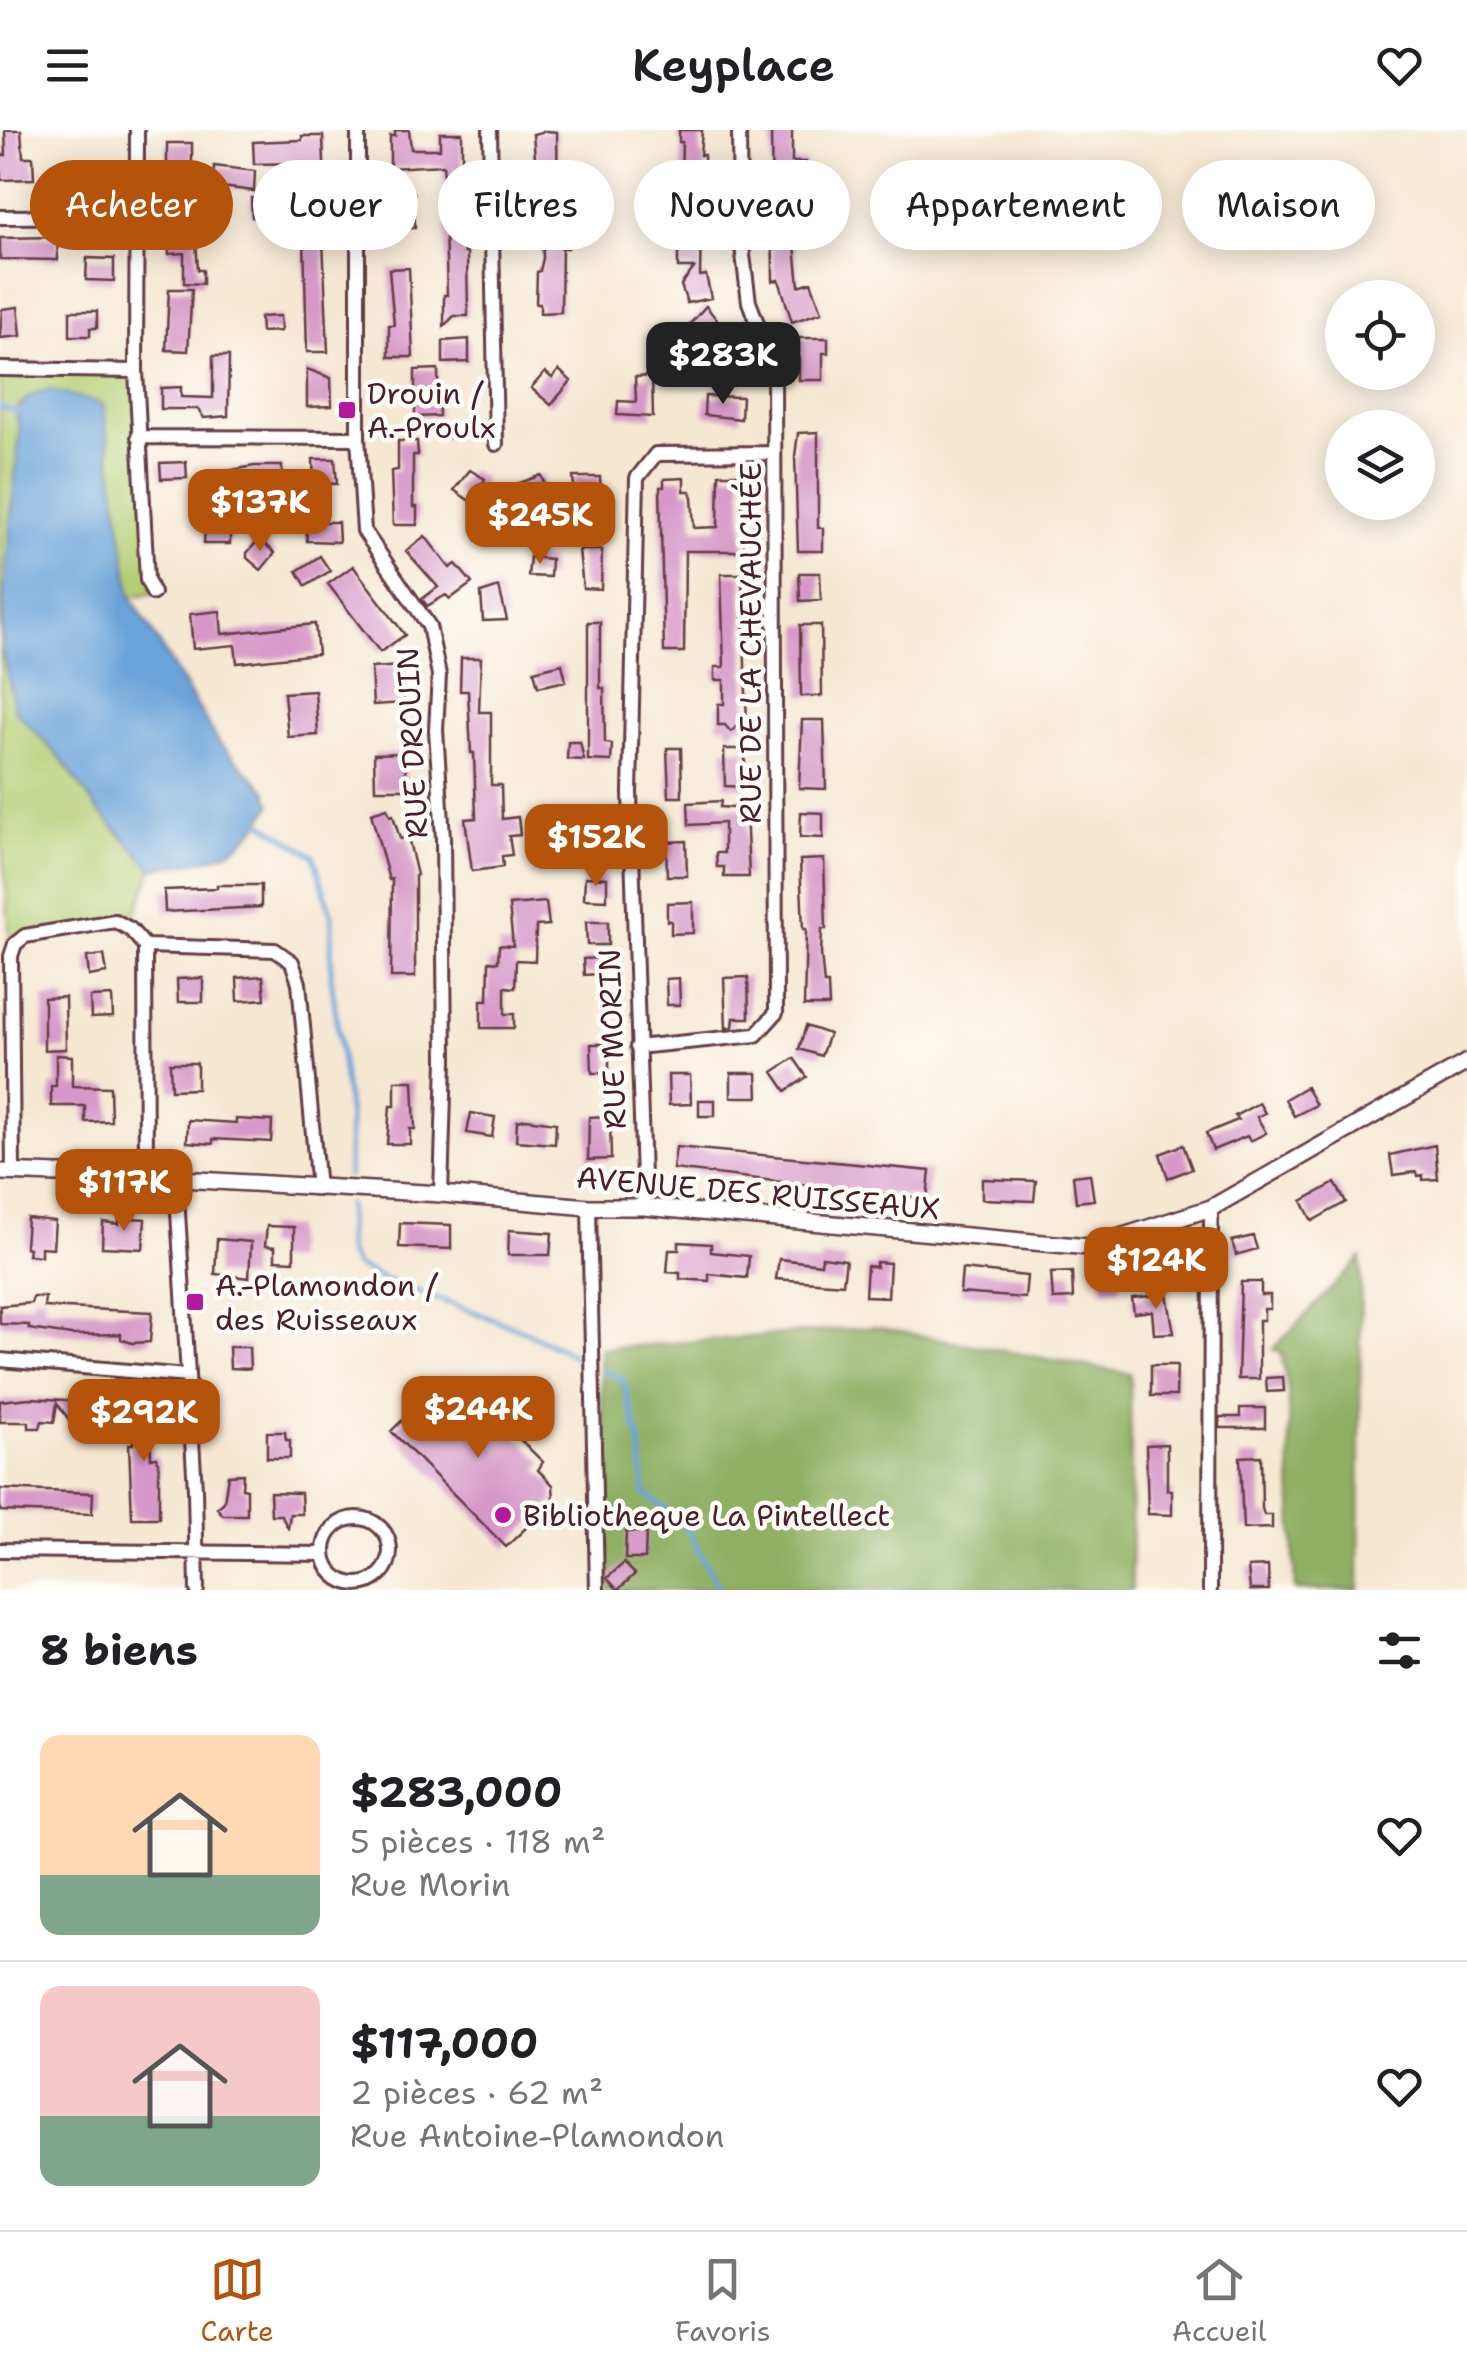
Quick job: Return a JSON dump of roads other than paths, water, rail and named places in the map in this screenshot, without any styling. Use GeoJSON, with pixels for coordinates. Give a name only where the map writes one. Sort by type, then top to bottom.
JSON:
{"type":"FeatureCollection","features":[{"type":"Feature","properties":{"kind":"street"},"geometry":{"type":"LineString","coordinates":[[137,130],[137,160]]}},
{"type":"Feature","properties":{"kind":"street","name":"RUE DROUIN"},"geometry":{"type":"LineString","coordinates":[[358,130],[358,438],[364,531],[429,626],[439,674],[436,730],[443,838],[445,1042],[441,1194]]}},
{"type":"Feature","properties":{"kind":"street"},"geometry":{"type":"LineString","coordinates":[[490,130],[496,444]]}},
{"type":"Feature","properties":{"kind":"street","name":"RUE DE LA CHEVAUCHÉE"},"geometry":{"type":"LineString","coordinates":[[638,1047],[756,1035],[776,1012],[774,367],[750,302],[740,231],[739,130]]}},
{"type":"Feature","properties":{"kind":"street"},"geometry":{"type":"LineString","coordinates":[[0,217],[30,217]]}},
{"type":"Feature","properties":{"kind":"street"},"geometry":{"type":"LineString","coordinates":[[138,250],[138,436],[147,580],[152,593]]}},
{"type":"Feature","properties":{"kind":"street"},"geometry":{"type":"LineString","coordinates":[[0,369],[136,371]]}},
{"type":"Feature","properties":{"kind":"street"},"geometry":{"type":"LineString","coordinates":[[138,436],[358,438]]}},
{"type":"Feature","properties":{"kind":"street","name":"RUE MORIN"},"geometry":{"type":"LineString","coordinates":[[644,1207],[630,793],[637,478],[656,454],[774,453]]}},
{"type":"Feature","properties":{"kind":"street"},"geometry":{"type":"LineString","coordinates":[[6,1173],[11,956],[15,944],[26,936],[114,921],[130,929],[145,946],[146,1177]]}},
{"type":"Feature","properties":{"kind":"street"},"geometry":{"type":"LineString","coordinates":[[145,946],[276,950],[292,962],[299,982],[318,1189]]}},
{"type":"Feature","properties":{"kind":"street","name":"AVENUE DES RUISSEAUX"},"geometry":{"type":"LineString","coordinates":[[6,1173],[146,1177],[644,1207],[1089,1247],[1210,1208],[1467,1062]]}},
{"type":"Feature","properties":{"kind":"street"},"geometry":{"type":"LineString","coordinates":[[176,1180],[195,1489],[197,1590]]}},
{"type":"Feature","properties":{"kind":"street"},"geometry":{"type":"LineString","coordinates":[[588,1206],[597,1590]]}},
{"type":"Feature","properties":{"kind":"street"},"geometry":{"type":"LineString","coordinates":[[1210,1208],[1210,1590]]}},
{"type":"Feature","properties":{"kind":"street"},"geometry":{"type":"LineString","coordinates":[[0,1360],[186,1376]]}},
{"type":"Feature","properties":{"kind":"street"},"geometry":{"type":"LineString","coordinates":[[359,1517],[380,1526],[390,1546],[387,1567],[372,1581],[361,1584],[340,1580],[326,1564],[324,1554],[329,1532],[337,1523],[359,1517]]}},
{"type":"Feature","properties":{"kind":"street"},"geometry":{"type":"LineString","coordinates":[[0,1550],[324,1554]]}},
{"type":"Feature","properties":{"kind":"water"},"geometry":{"type":"Polygon","coordinates":[[[51,390],[103,404],[131,597],[220,744],[267,791],[271,805],[247,838],[208,859],[153,869],[98,810],[62,760],[15,711],[2,651],[18,412],[30,397],[51,390]]]}},
{"type":"Feature","properties":{"kind":"waterway"},"geometry":{"type":"LineString","coordinates":[[0,407],[18,412]]}},
{"type":"Feature","properties":{"kind":"waterway"},"geometry":{"type":"LineString","coordinates":[[261,822],[314,856],[332,917],[331,976],[349,1117],[348,1176]]}},
{"type":"Feature","properties":{"kind":"waterway"},"geometry":{"type":"LineString","coordinates":[[348,1204],[347,1250],[356,1266],[523,1330],[584,1361]]}},
{"type":"Feature","properties":{"kind":"waterway"},"geometry":{"type":"LineString","coordinates":[[600,1369],[622,1378],[640,1442],[645,1494],[685,1524],[719,1590]]}},
{"type":"Feature","properties":{"kind":"place","name":"Drouin / A.-Proulx"},"geometry":{"type":"Point","coordinates":[347,410]}},
{"type":"Feature","properties":{"kind":"place","name":"A.-Plamondon / des Ruisseaux"},"geometry":{"type":"Point","coordinates":[195,1302]}},
{"type":"Feature","properties":{"kind":"place","name":"Bibliotheque La Pintellect"},"geometry":{"type":"Point","coordinates":[503,1515]}}]}
